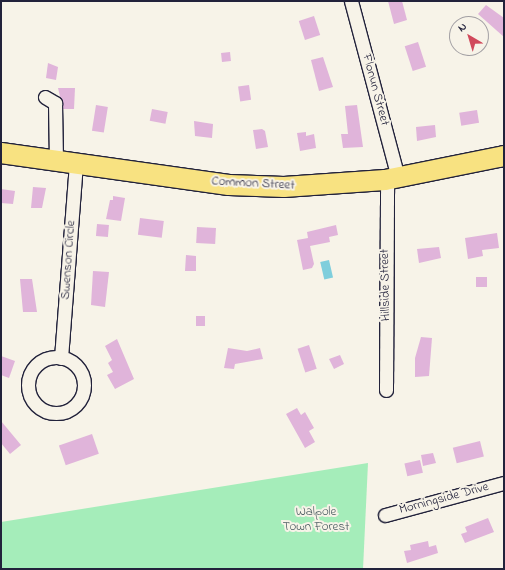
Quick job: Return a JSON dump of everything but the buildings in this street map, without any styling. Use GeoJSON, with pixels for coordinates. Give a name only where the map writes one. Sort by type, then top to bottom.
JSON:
{"type":"FeatureCollection","features":[{"type":"Feature","properties":{"kind":"main road","name":"Common Street"},"geometry":{"type":"LineString","coordinates":[[1,153],[56,159],[229,186],[336,185],[392,179],[504,156]]}},
{"type":"Feature","properties":{"kind":"street","name":"Flonun Street"},"geometry":{"type":"LineString","coordinates":[[351,1],[392,179]]}},
{"type":"Feature","properties":{"kind":"street"},"geometry":{"type":"LineString","coordinates":[[45,97],[55,103],[56,159]]}},
{"type":"Feature","properties":{"kind":"street","name":"Swenson Circle"},"geometry":{"type":"LineString","coordinates":[[61,358],[76,162]]}},
{"type":"Feature","properties":{"kind":"street","name":"Hillside Street"},"geometry":{"type":"LineString","coordinates":[[386,390],[392,179]]}},
{"type":"Feature","properties":{"kind":"street"},"geometry":{"type":"LineString","coordinates":[[61,358],[78,368],[83,380],[83,393],[71,408],[52,412],[39,407],[31,397],[29,377],[42,361],[61,358]]}},
{"type":"Feature","properties":{"kind":"street","name":"Morningside Drive"},"geometry":{"type":"LineString","coordinates":[[384,515],[504,483]]}},
{"type":"Feature","properties":{"kind":"green space","name":"Walpole Town Forest"},"geometry":{"type":"Polygon","coordinates":[[[368,463],[363,569],[1,569],[1,522],[368,463]]]}},
{"type":"Feature","properties":{"kind":"water"},"geometry":{"type":"Polygon","coordinates":[[[329,260],[333,278],[324,280],[320,262],[329,260]]]}}]}
